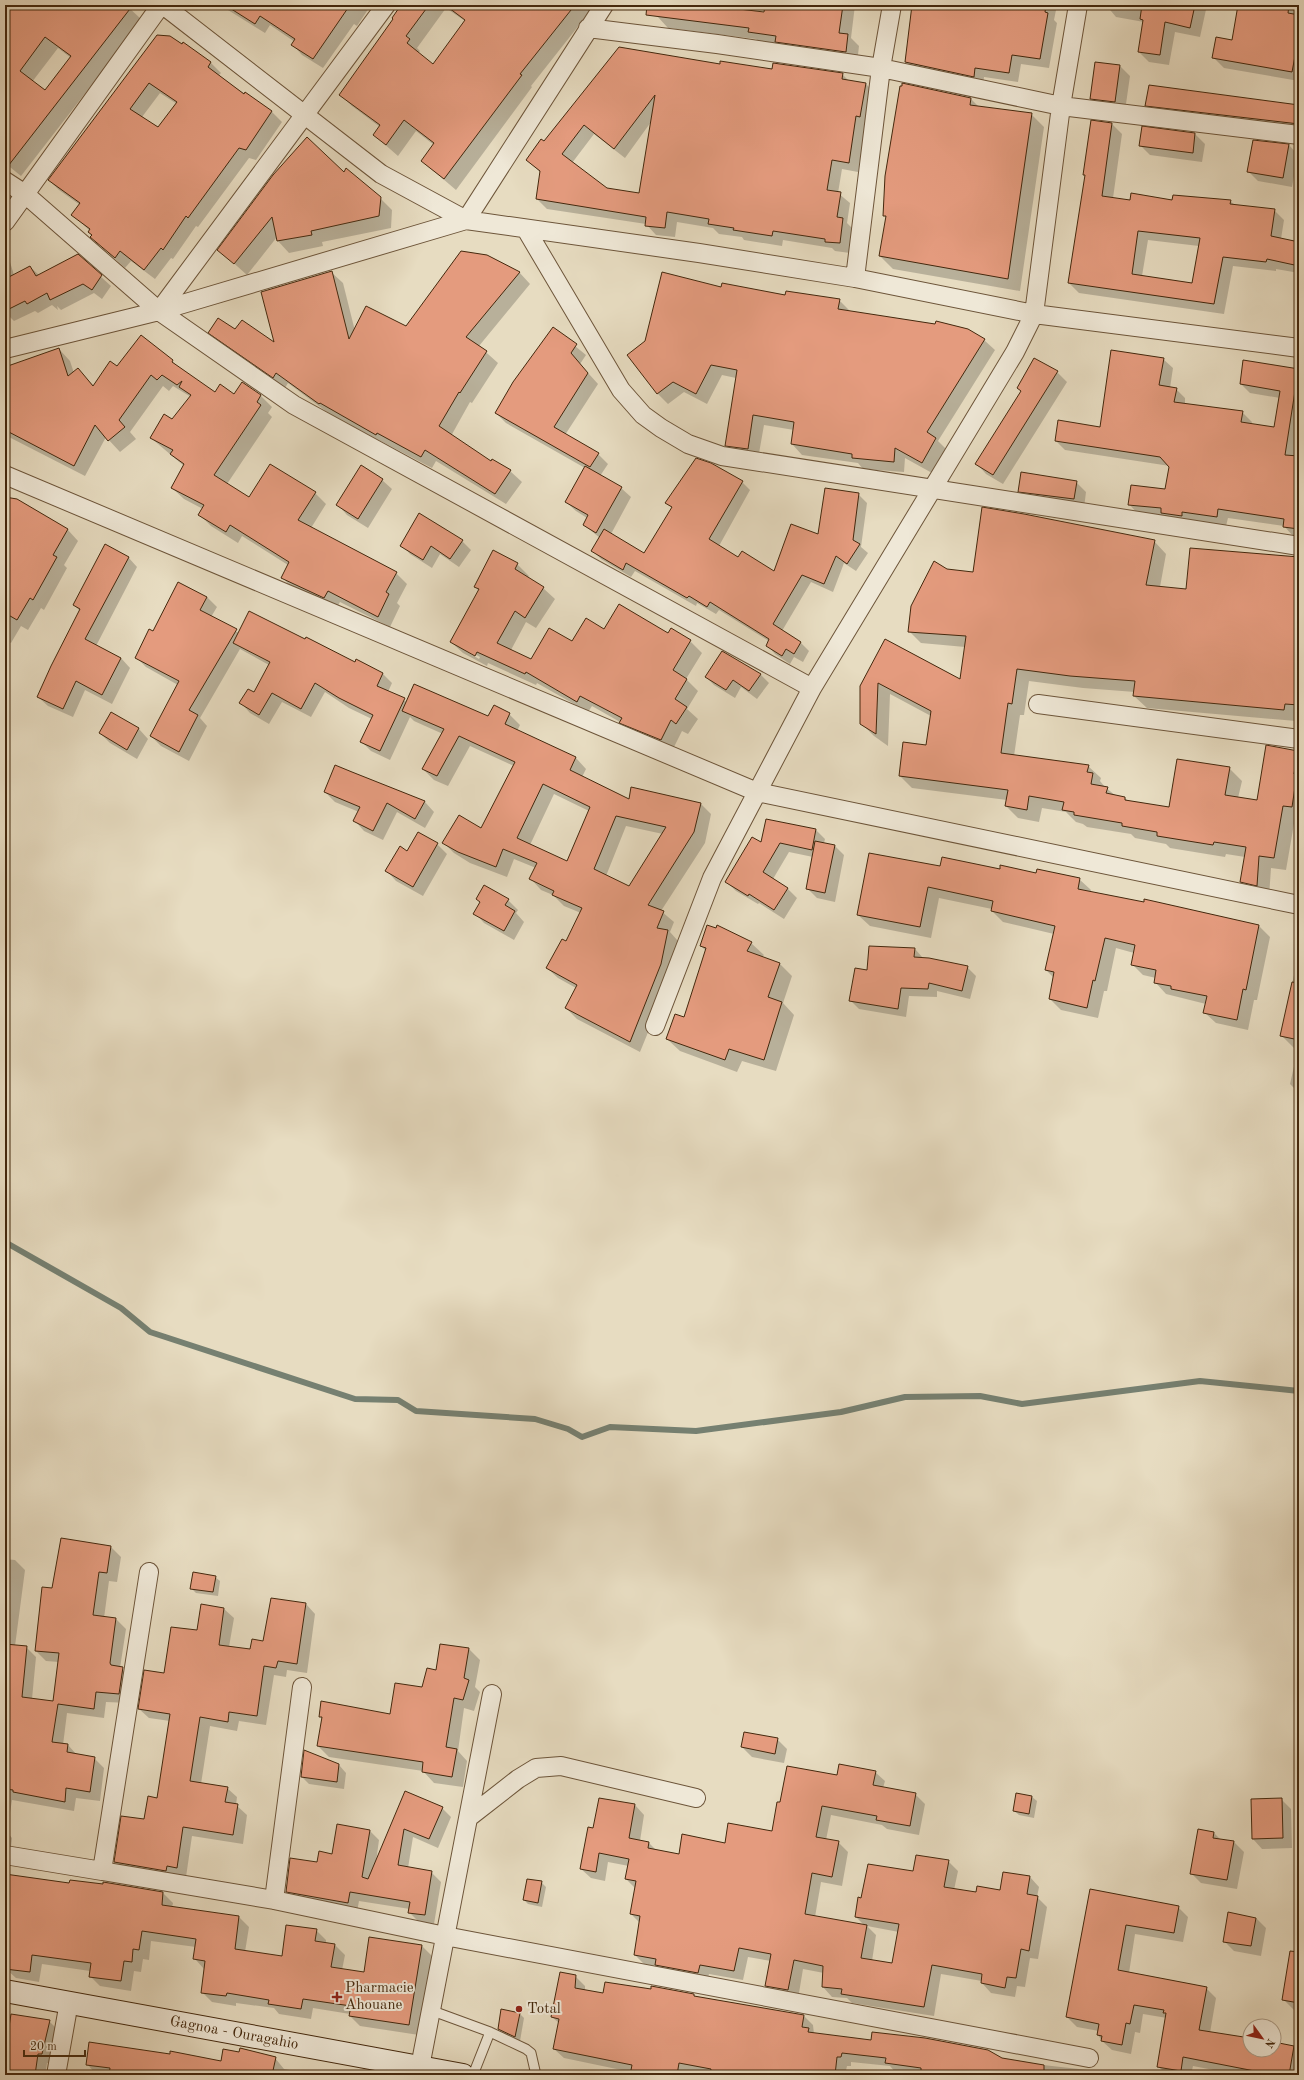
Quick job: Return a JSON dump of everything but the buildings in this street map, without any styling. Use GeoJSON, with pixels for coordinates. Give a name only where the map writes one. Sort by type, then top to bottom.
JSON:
{"type":"FeatureCollection","features":[{"type":"Feature","properties":{"kind":"main road","name":"Gagnoa - Ouragahio"},"geometry":{"type":"LineString","coordinates":[[5,1991],[463,2075]]}},
{"type":"Feature","properties":{"kind":"street"},"geometry":{"type":"LineString","coordinates":[[5,222],[162,5],[381,174],[466,220],[528,230],[699,253],[855,278],[1034,314],[1299,348]]}},
{"type":"Feature","properties":{"kind":"street"},"geometry":{"type":"LineString","coordinates":[[159,311],[386,5]]}},
{"type":"Feature","properties":{"kind":"street"},"geometry":{"type":"LineString","coordinates":[[5,349],[159,311],[466,220],[604,5]]}},
{"type":"Feature","properties":{"kind":"street"},"geometry":{"type":"LineString","coordinates":[[855,278],[881,68],[892,5]]}},
{"type":"Feature","properties":{"kind":"street"},"geometry":{"type":"LineString","coordinates":[[655,1026],[712,878],[812,688],[1015,352],[1034,314],[1061,106],[1078,5]]}},
{"type":"Feature","properties":{"kind":"street"},"geometry":{"type":"LineString","coordinates":[[588,28],[717,44],[881,68],[1061,106],[1299,135]]}},
{"type":"Feature","properties":{"kind":"street"},"geometry":{"type":"LineString","coordinates":[[5,181],[25,194],[159,311],[294,405],[812,688]]}},
{"type":"Feature","properties":{"kind":"street"},"geometry":{"type":"LineString","coordinates":[[528,230],[621,390],[643,415],[688,444],[722,456],[931,490],[1299,546]]}},
{"type":"Feature","properties":{"kind":"street"},"geometry":{"type":"LineString","coordinates":[[5,475],[757,792],[1299,905]]}},
{"type":"Feature","properties":{"kind":"street"},"geometry":{"type":"LineString","coordinates":[[1038,704],[1299,739]]}},
{"type":"Feature","properties":{"kind":"street"},"geometry":{"type":"LineString","coordinates":[[102,1871],[149,1572]]}},
{"type":"Feature","properties":{"kind":"street"},"geometry":{"type":"LineString","coordinates":[[274,1900],[302,1687]]}},
{"type":"Feature","properties":{"kind":"street"},"geometry":{"type":"LineString","coordinates":[[420,2067],[492,1694]]}},
{"type":"Feature","properties":{"kind":"street"},"geometry":{"type":"LineString","coordinates":[[468,1818],[518,1778],[536,1768],[561,1766],[696,1798]]}},
{"type":"Feature","properties":{"kind":"street"},"geometry":{"type":"LineString","coordinates":[[5,1855],[274,1900],[445,1936],[1089,2058]]}},
{"type":"Feature","properties":{"kind":"street"},"geometry":{"type":"LineString","coordinates":[[56,2075],[69,2002]]}},
{"type":"Feature","properties":{"kind":"lane"},"geometry":{"type":"LineString","coordinates":[[430,2010],[490,2032],[531,2053],[536,2075]]}},
{"type":"Feature","properties":{"kind":"lane"},"geometry":{"type":"LineString","coordinates":[[463,2075],[490,2032]]}},
{"type":"Feature","properties":{"kind":"waterway"},"geometry":{"type":"LineString","coordinates":[[5,1242],[121,1308],[150,1332],[355,1399],[398,1400],[416,1411],[535,1419],[568,1429],[582,1437],[610,1427],[696,1431],[841,1412],[905,1397],[980,1396],[1022,1404],[1200,1381],[1299,1391]]}},
{"type":"Feature","properties":{"kind":"place","name":"Pharmacie Ahouane"},"geometry":{"type":"Point","coordinates":[337,1997]}},
{"type":"Feature","properties":{"kind":"place","name":"Total"},"geometry":{"type":"Point","coordinates":[519,2009]}}]}
